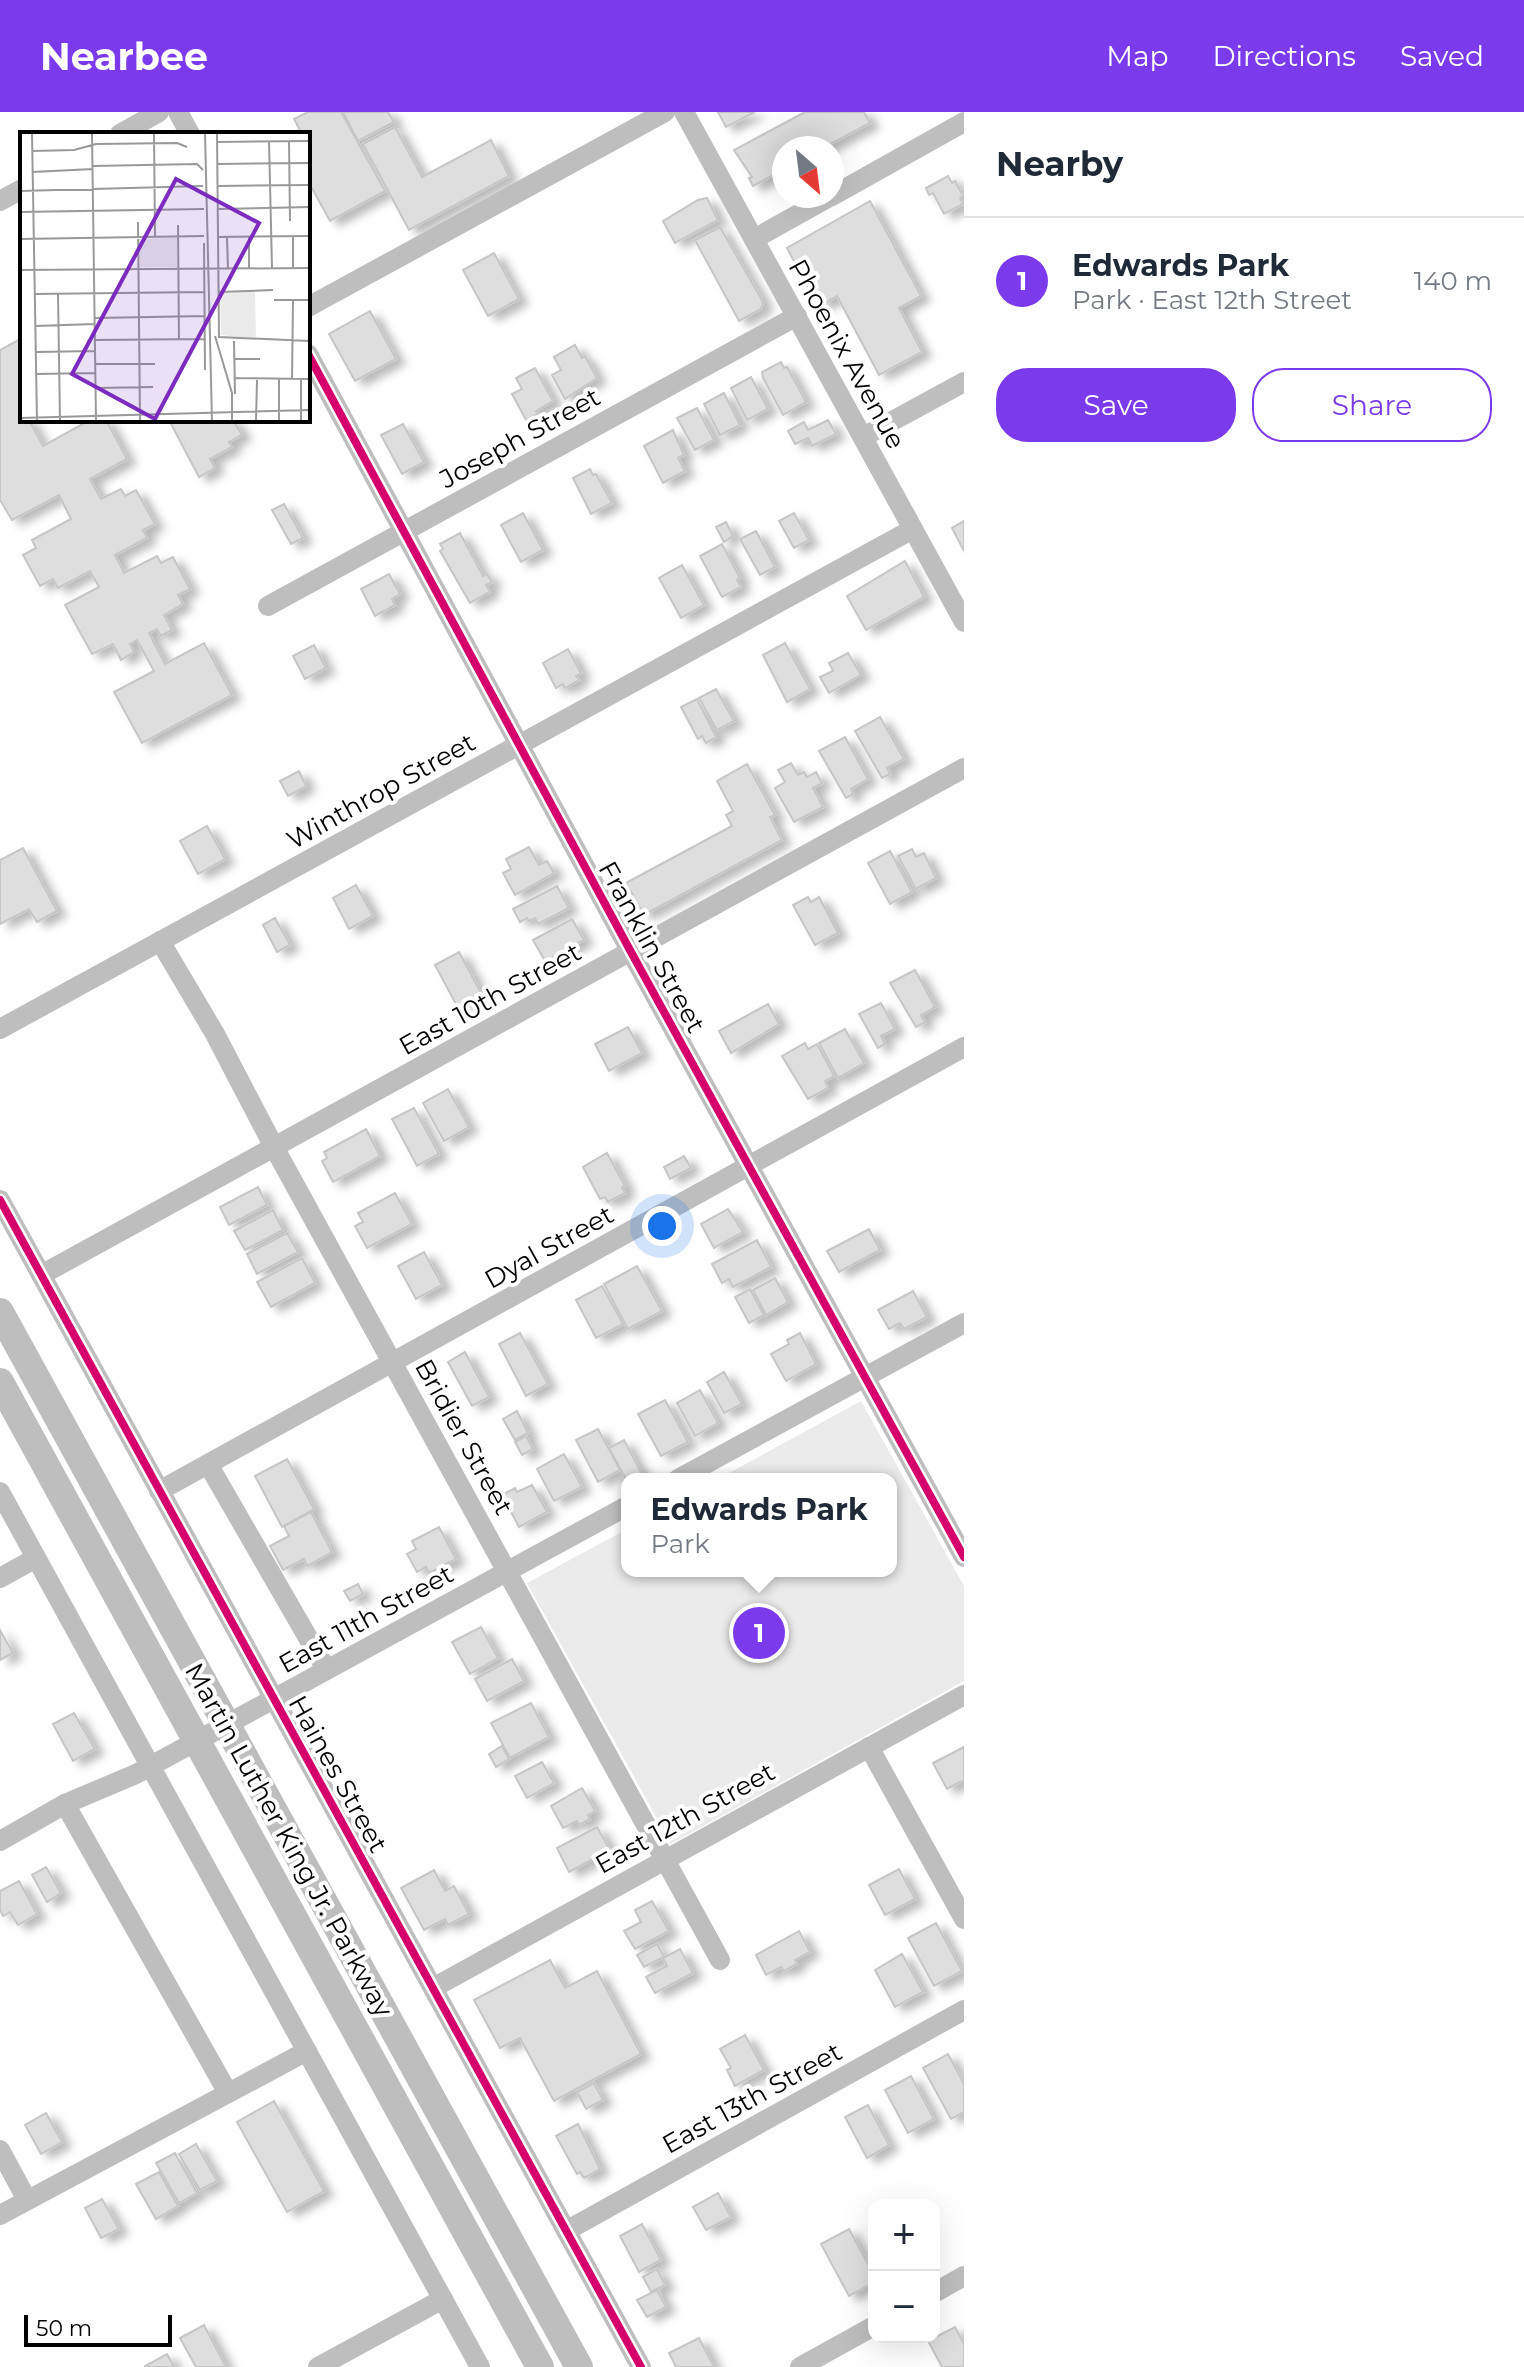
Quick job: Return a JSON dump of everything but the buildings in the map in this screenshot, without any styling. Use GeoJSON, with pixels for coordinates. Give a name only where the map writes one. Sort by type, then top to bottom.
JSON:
{"type":"FeatureCollection","features":[{"type":"Feature","properties":{"kind":"highway","name":"Martin Luther King Jr. Parkway"},"geometry":{"type":"LineString","coordinates":[[0,1312],[579,2367]]}},
{"type":"Feature","properties":{"kind":"highway","name":"Martin Luther King Jr. Parkway"},"geometry":{"type":"LineString","coordinates":[[0,1382],[540,2367]]}},
{"type":"Feature","properties":{"kind":"street"},"geometry":{"type":"LineString","coordinates":[[124,132],[159,112]]}},
{"type":"Feature","properties":{"kind":"street"},"geometry":{"type":"LineString","coordinates":[[178,112],[189,132]]}},
{"type":"Feature","properties":{"kind":"street"},"geometry":{"type":"LineString","coordinates":[[310,306],[665,112]]}},
{"type":"Feature","properties":{"kind":"street","name":"Phoenix Avenue"},"geometry":{"type":"LineString","coordinates":[[684,112],[964,622]]}},
{"type":"Feature","properties":{"kind":"street"},"geometry":{"type":"LineString","coordinates":[[844,189],[964,122]]}},
{"type":"Feature","properties":{"kind":"street"},"geometry":{"type":"LineString","coordinates":[[0,201],[20,190]]}},
{"type":"Feature","properties":{"kind":"street"},"geometry":{"type":"LineString","coordinates":[[754,239],[810,208]]}},
{"type":"Feature","properties":{"kind":"street","name":"Joseph Street"},"geometry":{"type":"LineString","coordinates":[[268,606],[797,316]]}},
{"type":"Feature","properties":{"kind":"street","name":"Franklin Street"},"geometry":{"type":"LineString","coordinates":[[310,358],[631,952],[964,1557]]}},
{"type":"Feature","properties":{"kind":"street"},"geometry":{"type":"LineString","coordinates":[[863,437],[964,382]]}},
{"type":"Feature","properties":{"kind":"street","name":"Winthrop Street"},"geometry":{"type":"LineString","coordinates":[[0,1029],[913,529]]}},
{"type":"Feature","properties":{"kind":"street","name":"East 10th Street"},"geometry":{"type":"LineString","coordinates":[[41,1275],[964,768]]}},
{"type":"Feature","properties":{"kind":"street","name":"Bridier Street"},"geometry":{"type":"LineString","coordinates":[[160,941],[215,1034],[720,1960]]}},
{"type":"Feature","properties":{"kind":"street","name":"Dyal Street"},"geometry":{"type":"LineString","coordinates":[[159,1491],[964,1047]]}},
{"type":"Feature","properties":{"kind":"street","name":"Haines Street"},"geometry":{"type":"LineString","coordinates":[[0,1200],[641,2367]]}},
{"type":"Feature","properties":{"kind":"street"},"geometry":{"type":"LineString","coordinates":[[689,1473],[964,1323]]}},
{"type":"Feature","properties":{"kind":"street"},"geometry":{"type":"LineString","coordinates":[[208,1464],[326,1669]]}},
{"type":"Feature","properties":{"kind":"street"},"geometry":{"type":"LineString","coordinates":[[0,1492],[480,2367]]}},
{"type":"Feature","properties":{"kind":"street","name":"East 11th Street"},"geometry":{"type":"LineString","coordinates":[[0,1841],[65,1804],[150,1766],[621,1509]]}},
{"type":"Feature","properties":{"kind":"street"},"geometry":{"type":"LineString","coordinates":[[0,1578],[36,1558]]}},
{"type":"Feature","properties":{"kind":"street","name":"East 12th Street"},"geometry":{"type":"LineString","coordinates":[[433,1988],[964,1695]]}},
{"type":"Feature","properties":{"kind":"street"},"geometry":{"type":"LineString","coordinates":[[869,1747],[964,1919]]}},
{"type":"Feature","properties":{"kind":"street"},"geometry":{"type":"LineString","coordinates":[[65,1804],[228,2093]]}},
{"type":"Feature","properties":{"kind":"street","name":"East 13th Street"},"geometry":{"type":"LineString","coordinates":[[566,2231],[964,2010]]}},
{"type":"Feature","properties":{"kind":"street"},"geometry":{"type":"LineString","coordinates":[[0,2215],[307,2051]]}},
{"type":"Feature","properties":{"kind":"street"},"geometry":{"type":"LineString","coordinates":[[0,2150],[27,2200]]}},
{"type":"Feature","properties":{"kind":"street"},"geometry":{"type":"LineString","coordinates":[[940,2290],[964,2276]]}},
{"type":"Feature","properties":{"kind":"street"},"geometry":{"type":"LineString","coordinates":[[318,2367],[443,2299]]}},
{"type":"Feature","properties":{"kind":"street"},"geometry":{"type":"LineString","coordinates":[[800,2367],[868,2329]]}},
{"type":"Feature","properties":{"kind":"shaded area"},"geometry":{"type":"Polygon","coordinates":[[[861,1401],[964,1586],[964,1681],[671,1844],[527,1583],[621,1532],[621,1577],[897,1577],[897,1473],[729,1473],[861,1401]]]}},
{"type":"Feature","properties":{"kind":"cycle path"},"geometry":{"type":"LineString","coordinates":[[310,358],[631,952],[964,1557]]}},
{"type":"Feature","properties":{"kind":"cycle path"},"geometry":{"type":"LineString","coordinates":[[0,1200],[641,2367]]}},
{"type":"Feature","properties":{"kind":"place","name":"Edwards Park"},"geometry":{"type":"Point","coordinates":[759,1633]}}]}
